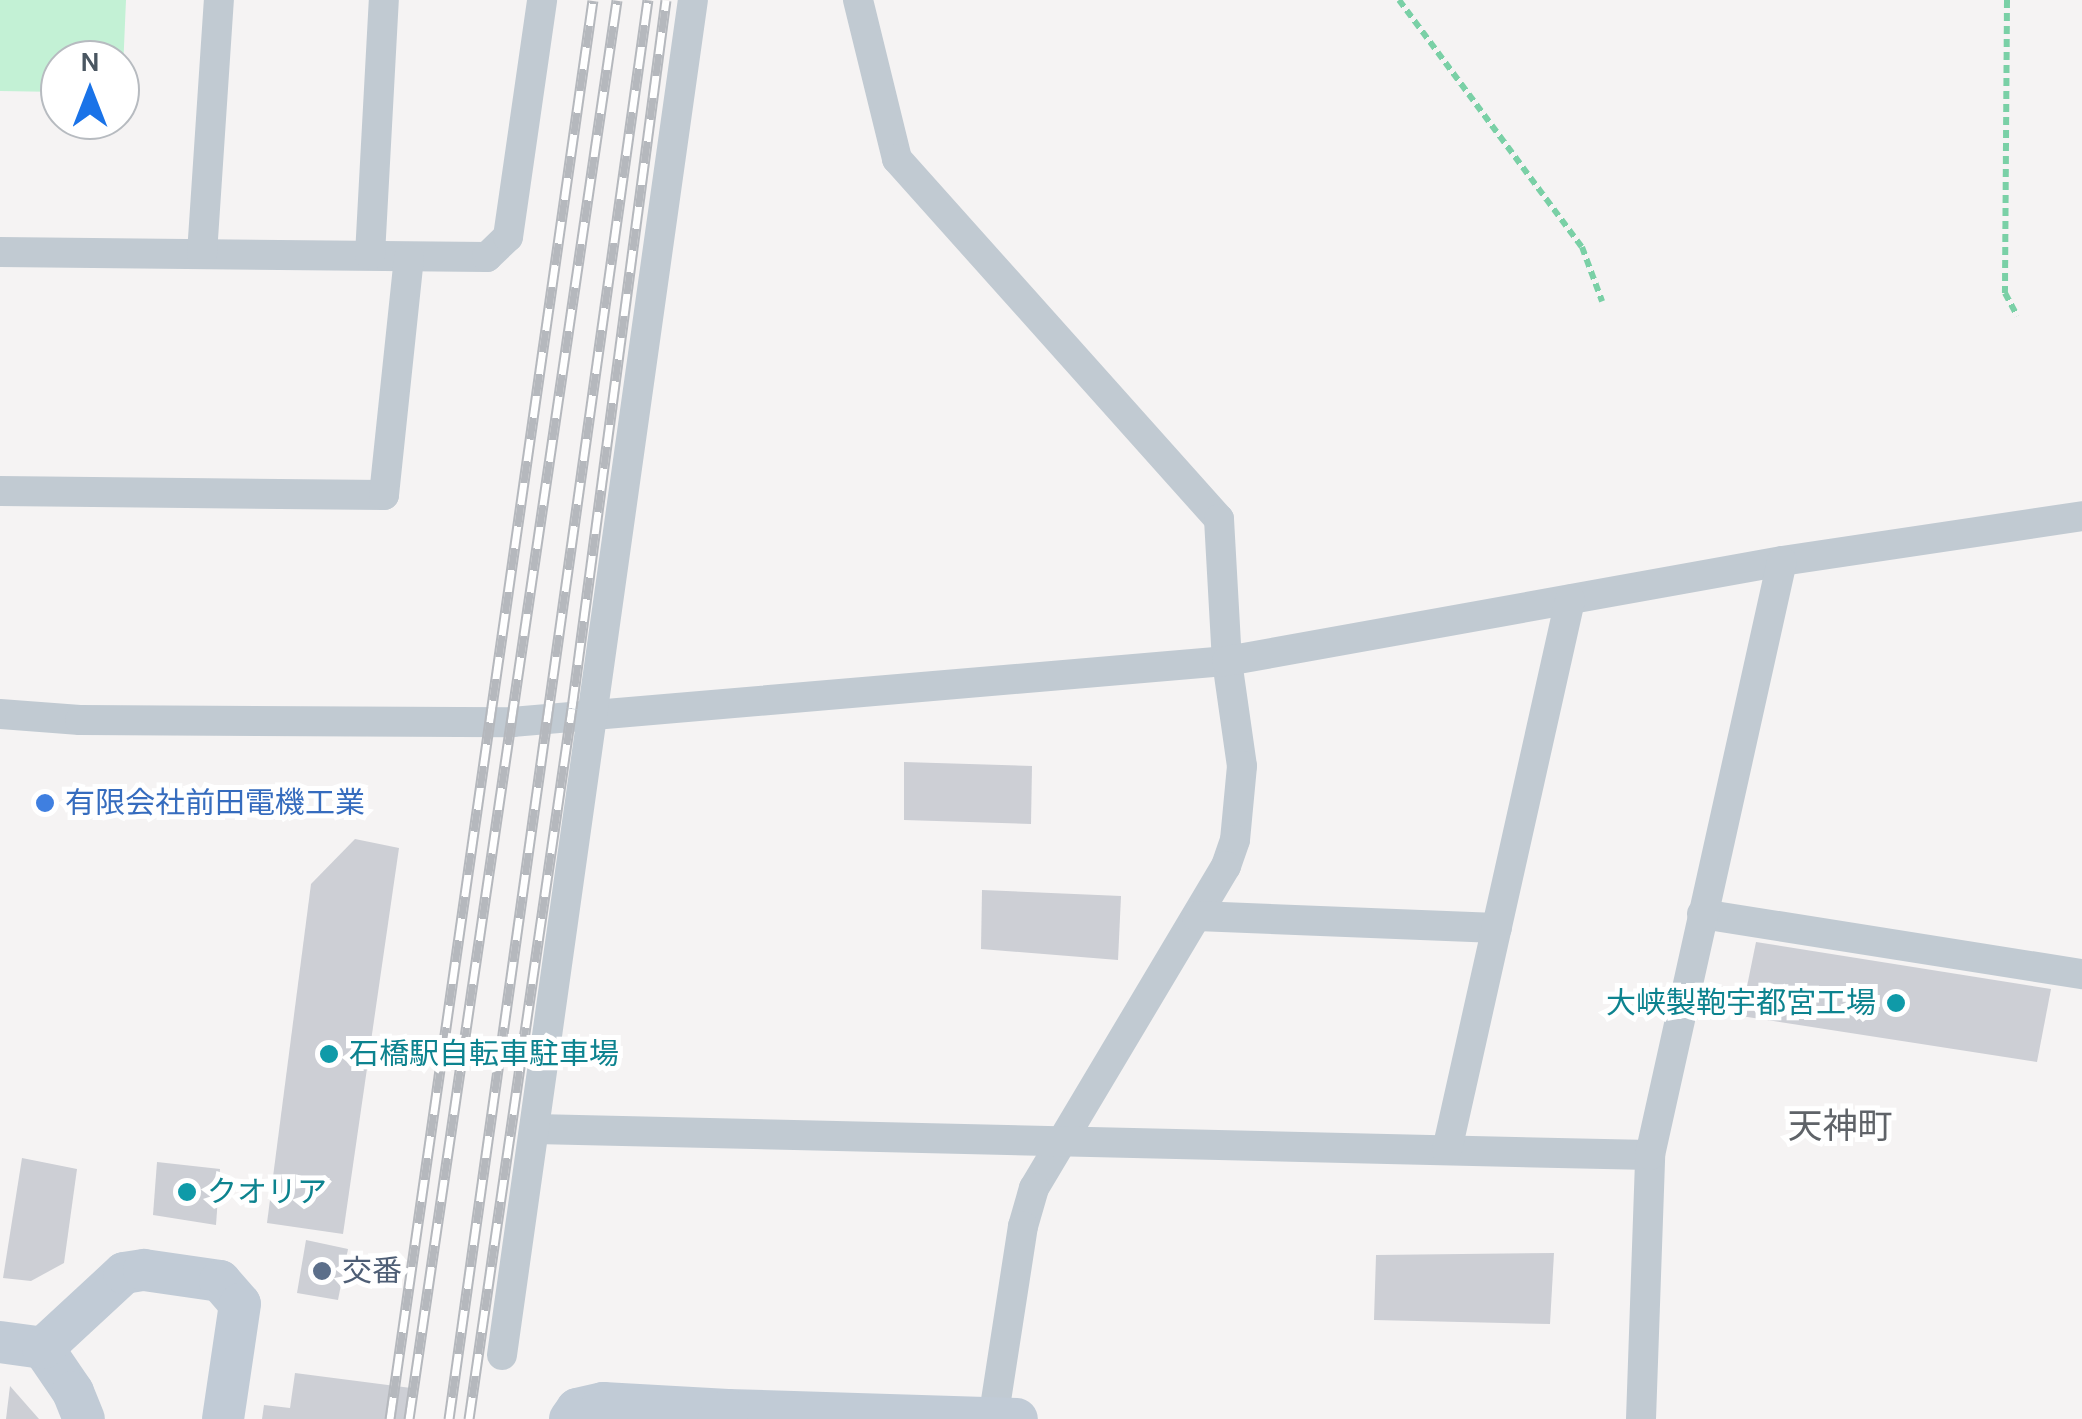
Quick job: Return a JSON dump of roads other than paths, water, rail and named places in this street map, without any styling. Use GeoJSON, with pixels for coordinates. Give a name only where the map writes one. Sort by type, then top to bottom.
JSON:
{"type":"FeatureCollection","features":[{"type":"Feature","properties":{"kind":"street"},"geometry":{"type":"LineString","coordinates":[[202,254],[219,0]]}},
{"type":"Feature","properties":{"kind":"street"},"geometry":{"type":"LineString","coordinates":[[370,255],[384,0]]}},
{"type":"Feature","properties":{"kind":"street"},"geometry":{"type":"LineString","coordinates":[[0,252],[487,257],[508,237],[542,0]]}},
{"type":"Feature","properties":{"kind":"street"},"geometry":{"type":"LineString","coordinates":[[502,1355],[595,718],[693,0]]}},
{"type":"Feature","properties":{"kind":"street"},"geometry":{"type":"LineString","coordinates":[[858,0],[897,160],[1219,519],[1227,660],[1242,766],[1235,840],[1196,916],[1034,1188],[1023,1226],[994,1419]]}},
{"type":"Feature","properties":{"kind":"street"},"geometry":{"type":"LineString","coordinates":[[0,491],[384,495],[409,256]]}},
{"type":"Feature","properties":{"kind":"street"},"geometry":{"type":"LineString","coordinates":[[0,714],[100,720],[488,722],[595,718],[1227,660],[1782,560],[2082,516]]}},
{"type":"Feature","properties":{"kind":"street"},"geometry":{"type":"LineString","coordinates":[[1641,1419],[1650,1155],[1782,560]]}},
{"type":"Feature","properties":{"kind":"street"},"geometry":{"type":"LineString","coordinates":[[1447,1150],[1570,600]]}},
{"type":"Feature","properties":{"kind":"street"},"geometry":{"type":"LineString","coordinates":[[1702,914],[2082,974]]}},
{"type":"Feature","properties":{"kind":"street"},"geometry":{"type":"LineString","coordinates":[[1196,916],[1497,928]]}},
{"type":"Feature","properties":{"kind":"street"},"geometry":{"type":"LineString","coordinates":[[535,1129],[1650,1155]]}},
{"type":"Feature","properties":{"kind":"street"},"geometry":{"type":"LineString","coordinates":[[42,1348],[124,1273],[144,1270],[220,1281],[240,1304],[223,1419]]}},
{"type":"Feature","properties":{"kind":"street"},"geometry":{"type":"LineString","coordinates":[[0,1342],[42,1348],[73,1392],[84,1419]]}},
{"type":"Feature","properties":{"kind":"street"},"geometry":{"type":"LineString","coordinates":[[570,1419],[577,1410],[603,1403],[723,1414],[1017,1419]]}},
{"type":"Feature","properties":{"kind":"railway"},"geometry":{"type":"LineString","coordinates":[[390,1419],[593,0]]}},
{"type":"Feature","properties":{"kind":"railway"},"geometry":{"type":"LineString","coordinates":[[409,1419],[617,0]]}},
{"type":"Feature","properties":{"kind":"railway"},"geometry":{"type":"LineString","coordinates":[[449,1419],[648,0]]}},
{"type":"Feature","properties":{"kind":"railway"},"geometry":{"type":"LineString","coordinates":[[469,1419],[572,708],[666,0]]}},
{"type":"Feature","properties":{"kind":"place","name":"有限会社前田電機工業"},"geometry":{"type":"Point","coordinates":[45,803]}},
{"type":"Feature","properties":{"kind":"place","name":"大峡製鞄宇都宮工場"},"geometry":{"type":"Point","coordinates":[1896,1003]}},
{"type":"Feature","properties":{"kind":"place","name":"石橋駅自転車駐車場"},"geometry":{"type":"Point","coordinates":[329,1054]}},
{"type":"Feature","properties":{"kind":"place","name":"クオリア"},"geometry":{"type":"Point","coordinates":[187,1192]}},
{"type":"Feature","properties":{"kind":"place","name":"交番"},"geometry":{"type":"Point","coordinates":[322,1271]}},
{"type":"Feature","properties":{"kind":"district","name":"天神町"},"geometry":{"type":"Point","coordinates":[1840,1127]}}]}
